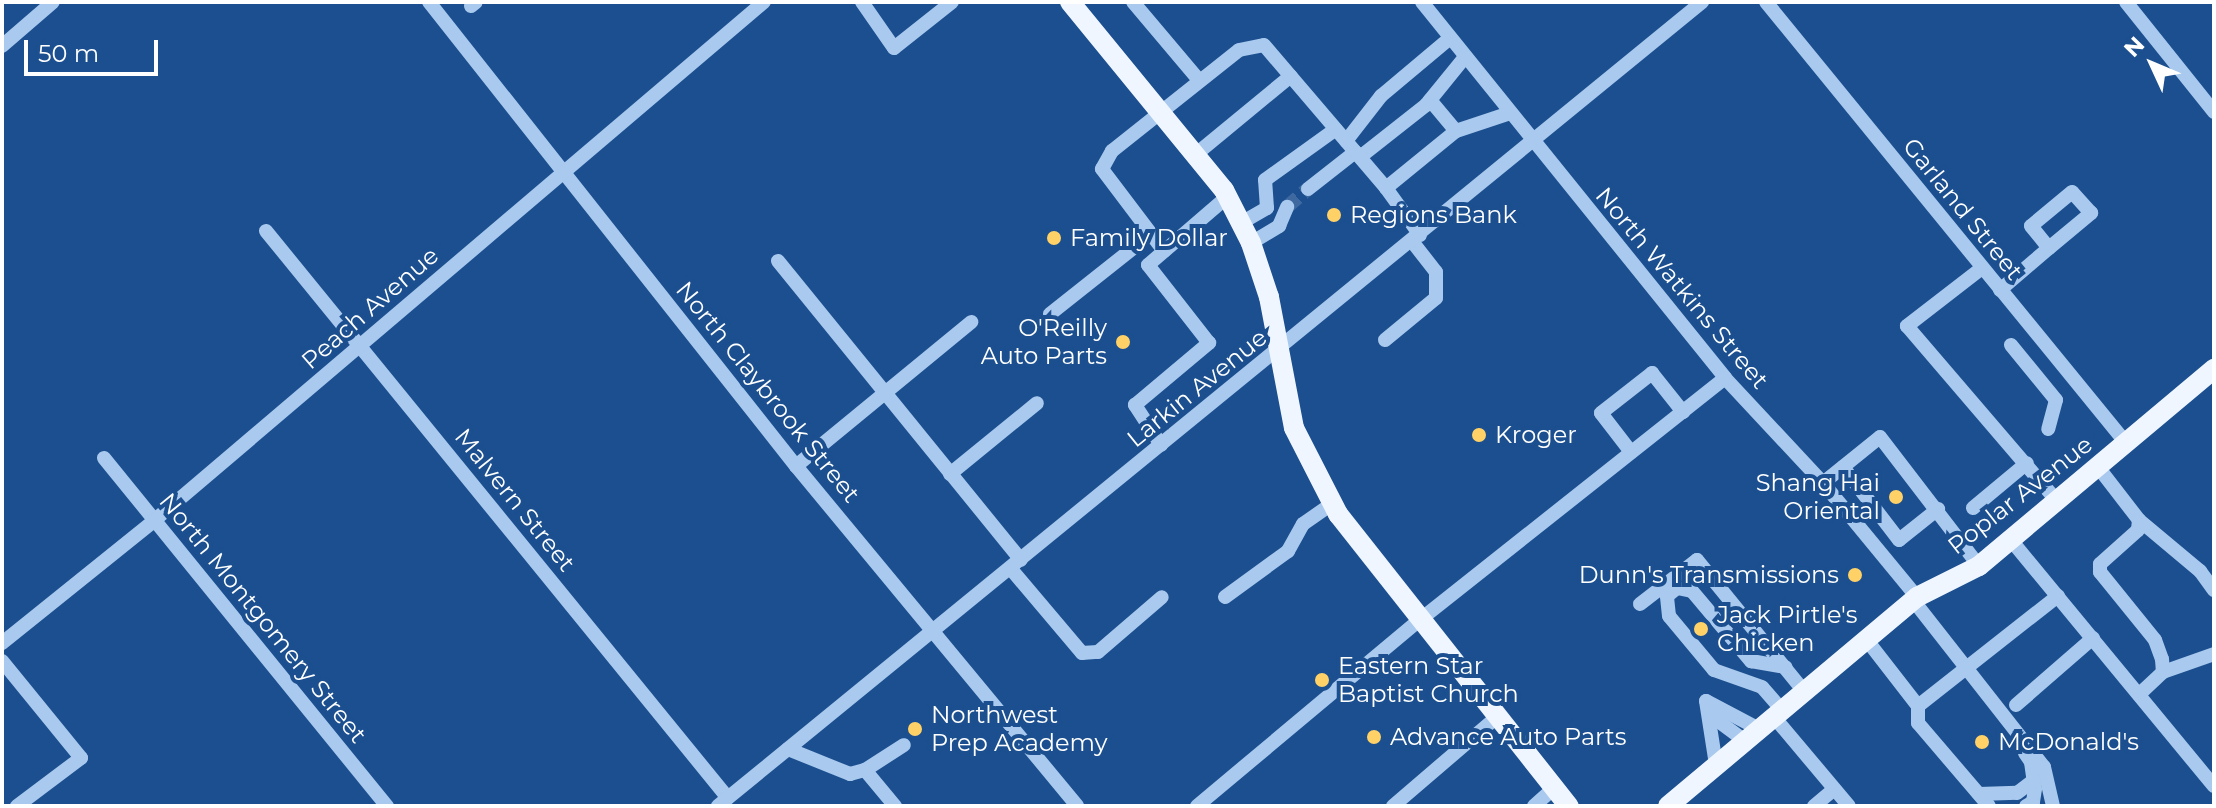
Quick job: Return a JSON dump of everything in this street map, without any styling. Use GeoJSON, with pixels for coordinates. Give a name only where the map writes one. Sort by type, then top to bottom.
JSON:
{"type":"FeatureCollection","features":[{"type":"Feature","properties":{"kind":"main road"},"geometry":{"type":"LineString","coordinates":[[1070,2],[1195,155],[1227,197],[1241,223],[1251,243],[1280,349],[1294,428],[1332,504],[1569,806]]}},
{"type":"Feature","properties":{"kind":"main road","name":"Poplar Avenue"},"geometry":{"type":"LineString","coordinates":[[1668,806],[1915,598],[1979,566],[2214,369]]}},
{"type":"Feature","properties":{"kind":"street"},"geometry":{"type":"LineString","coordinates":[[2,46],[53,2]]}},
{"type":"Feature","properties":{"kind":"street","name":"North Claybrook Street"},"geometry":{"type":"LineString","coordinates":[[429,2],[796,466],[1077,806]]}},
{"type":"Feature","properties":{"kind":"street","name":"Peach Avenue"},"geometry":{"type":"LineString","coordinates":[[2,643],[156,519],[764,2]]}},
{"type":"Feature","properties":{"kind":"street"},"geometry":{"type":"LineString","coordinates":[[862,2],[894,48],[952,2]]}},
{"type":"Feature","properties":{"kind":"street"},"geometry":{"type":"LineString","coordinates":[[1133,2],[1199,80]]}},
{"type":"Feature","properties":{"kind":"street","name":"North Watkins Street"},"geometry":{"type":"LineString","coordinates":[[1422,2],[1725,378],[1823,483],[1915,598],[1976,682]]}},
{"type":"Feature","properties":{"kind":"street","name":"Larkin Avenue"},"geometry":{"type":"LineString","coordinates":[[723,802],[936,632],[1702,2]]}},
{"type":"Feature","properties":{"kind":"street","name":"Garland Street"},"geometry":{"type":"LineString","coordinates":[[1766,2],[2126,443]]}},
{"type":"Feature","properties":{"kind":"street"},"geometry":{"type":"LineString","coordinates":[[2126,2],[2214,112]]}},
{"type":"Feature","properties":{"kind":"street"},"geometry":{"type":"LineString","coordinates":[[1354,150],[1381,96],[1450,38]]}},
{"type":"Feature","properties":{"kind":"street"},"geometry":{"type":"LineString","coordinates":[[1164,251],[1102,169],[1112,151],[1199,80],[1239,50],[1264,45],[1386,188],[1436,272],[1440,283],[1436,298],[1385,340]]}},
{"type":"Feature","properties":{"kind":"street"},"geometry":{"type":"LineString","coordinates":[[1308,189],[1354,150],[1430,100],[1465,57]]}},
{"type":"Feature","properties":{"kind":"street"},"geometry":{"type":"LineString","coordinates":[[1195,155],[1291,76]]}},
{"type":"Feature","properties":{"kind":"street"},"geometry":{"type":"LineString","coordinates":[[1430,100],[1456,131]]}},
{"type":"Feature","properties":{"kind":"street"},"geometry":{"type":"LineString","coordinates":[[1386,188],[1456,131],[1510,113]]}},
{"type":"Feature","properties":{"kind":"street"},"geometry":{"type":"LineString","coordinates":[[1241,223],[1267,208],[1265,180],[1336,129]]}},
{"type":"Feature","properties":{"kind":"street"},"geometry":{"type":"LineString","coordinates":[[1161,445],[1135,405],[1209,343],[1148,265],[1227,197]]}},
{"type":"Feature","properties":{"kind":"street"},"geometry":{"type":"LineString","coordinates":[[1251,243],[1279,226],[1287,207]]}},
{"type":"Feature","properties":{"kind":"street","name":"Malvern Street"},"geometry":{"type":"LineString","coordinates":[[266,231],[723,802]]}},
{"type":"Feature","properties":{"kind":"street"},"geometry":{"type":"LineString","coordinates":[[1050,314],[1151,234]]}},
{"type":"Feature","properties":{"kind":"street"},"geometry":{"type":"LineString","coordinates":[[2000,290],[2049,248]]}},
{"type":"Feature","properties":{"kind":"street"},"geometry":{"type":"LineString","coordinates":[[778,261],[950,474],[1082,653],[1098,652],[1162,597]]}},
{"type":"Feature","properties":{"kind":"street"},"geometry":{"type":"LineString","coordinates":[[1982,268],[1907,326],[2057,501]]}},
{"type":"Feature","properties":{"kind":"street"},"geometry":{"type":"LineString","coordinates":[[796,466],[971,322]]}},
{"type":"Feature","properties":{"kind":"street"},"geometry":{"type":"LineString","coordinates":[[2011,345],[2056,400],[2048,429]]}},
{"type":"Feature","properties":{"kind":"street"},"geometry":{"type":"LineString","coordinates":[[1631,452],[1601,413],[1652,373],[1683,412]]}},
{"type":"Feature","properties":{"kind":"street"},"geometry":{"type":"LineString","coordinates":[[2048,390],[2068,374]]}},
{"type":"Feature","properties":{"kind":"street"},"geometry":{"type":"LineString","coordinates":[[1197,806],[1421,619],[1725,378]]}},
{"type":"Feature","properties":{"kind":"street"},"geometry":{"type":"LineString","coordinates":[[950,474],[1037,403]]}},
{"type":"Feature","properties":{"kind":"street"},"geometry":{"type":"LineString","coordinates":[[1823,483],[1880,437],[1979,566]]}},
{"type":"Feature","properties":{"kind":"street","name":"North Montgomery Street"},"geometry":{"type":"LineString","coordinates":[[104,458],[387,806]]}},
{"type":"Feature","properties":{"kind":"street"},"geometry":{"type":"LineString","coordinates":[[1973,508],[2027,463]]}},
{"type":"Feature","properties":{"kind":"street"},"geometry":{"type":"LineString","coordinates":[[1843,467],[1899,540],[1938,509]]}},
{"type":"Feature","properties":{"kind":"street"},"geometry":{"type":"LineString","coordinates":[[2098,467],[2139,520],[2200,571],[2214,590]]}},
{"type":"Feature","properties":{"kind":"street"},"geometry":{"type":"LineString","coordinates":[[1225,597],[1288,551],[1303,524],[1332,504]]}},
{"type":"Feature","properties":{"kind":"street"},"geometry":{"type":"LineString","coordinates":[[2139,520],[2138,530],[2100,564],[2100,572],[2155,640],[2163,672]]}},
{"type":"Feature","properties":{"kind":"street"},"geometry":{"type":"LineString","coordinates":[[2011,540],[2214,786]]}},
{"type":"Feature","properties":{"kind":"street"},"geometry":{"type":"LineString","coordinates":[[1640,604],[1697,560],[1804,691]]}},
{"type":"Feature","properties":{"kind":"street"},"geometry":{"type":"LineString","coordinates":[[1765,724],[1762,687],[1714,670],[1669,616],[1667,596],[1677,588],[1692,591],[1751,661],[1785,667]]}},
{"type":"Feature","properties":{"kind":"street"},"geometry":{"type":"LineString","coordinates":[[1918,706],[2058,596]]}},
{"type":"Feature","properties":{"kind":"street"},"geometry":{"type":"LineString","coordinates":[[2016,705],[2093,638]]}},
{"type":"Feature","properties":{"kind":"street"},"geometry":{"type":"LineString","coordinates":[[1866,639],[1918,706],[1918,723],[1992,801],[2017,793],[2034,780]]}},
{"type":"Feature","properties":{"kind":"street"},"geometry":{"type":"LineString","coordinates":[[2139,694],[2163,672],[2214,654]]}},
{"type":"Feature","properties":{"kind":"street"},"geometry":{"type":"LineString","coordinates":[[2,661],[81,758],[17,806]]}},
{"type":"Feature","properties":{"kind":"street"},"geometry":{"type":"LineString","coordinates":[[1976,682],[1976,692],[2031,762],[2033,802],[2026,806]]}},
{"type":"Feature","properties":{"kind":"street"},"geometry":{"type":"LineString","coordinates":[[1976,682],[2044,767],[2053,806]]}},
{"type":"Feature","properties":{"kind":"street"},"geometry":{"type":"LineString","coordinates":[[1716,765],[1710,715],[1765,724],[1849,806]]}},
{"type":"Feature","properties":{"kind":"street"},"geometry":{"type":"LineString","coordinates":[[1393,806],[1498,716]]}},
{"type":"Feature","properties":{"kind":"street"},"geometry":{"type":"LineString","coordinates":[[788,749],[850,774],[865,770],[904,745]]}},
{"type":"Feature","properties":{"kind":"street"},"geometry":{"type":"LineString","coordinates":[[865,770],[895,806]]}},
{"type":"Feature","properties":{"kind":"street"},"geometry":{"type":"LineString","coordinates":[[1534,806],[1554,788]]}},
{"type":"Feature","properties":{"kind":"street"},"geometry":{"type":"LineString","coordinates":[[1814,806],[1834,789]]}},
{"type":"Feature","properties":{"kind":"tunnel"},"geometry":{"type":"LineString","coordinates":[[1287,207],[1308,189]]}},
{"type":"Feature","properties":{"kind":"place","name":"Regions Bank"},"geometry":{"type":"Point","coordinates":[1334,215]}},
{"type":"Feature","properties":{"kind":"place","name":"Family Dollar"},"geometry":{"type":"Point","coordinates":[1054,238]}},
{"type":"Feature","properties":{"kind":"place","name":"O'Reilly Auto Parts"},"geometry":{"type":"Point","coordinates":[1123,342]}},
{"type":"Feature","properties":{"kind":"place","name":"Kroger"},"geometry":{"type":"Point","coordinates":[1479,435]}},
{"type":"Feature","properties":{"kind":"place","name":"Shang Hai Oriental"},"geometry":{"type":"Point","coordinates":[1896,497]}},
{"type":"Feature","properties":{"kind":"place","name":"Dunn's Transmissions"},"geometry":{"type":"Point","coordinates":[1855,575]}},
{"type":"Feature","properties":{"kind":"place","name":"Jack Pirtle's Chicken"},"geometry":{"type":"Point","coordinates":[1701,629]}},
{"type":"Feature","properties":{"kind":"place","name":"Eastern Star Baptist Church"},"geometry":{"type":"Point","coordinates":[1322,680]}},
{"type":"Feature","properties":{"kind":"place","name":"Northwest Prep Academy"},"geometry":{"type":"Point","coordinates":[915,729]}},
{"type":"Feature","properties":{"kind":"place","name":"Advance Auto Parts"},"geometry":{"type":"Point","coordinates":[1374,737]}},
{"type":"Feature","properties":{"kind":"place","name":"McDonald's"},"geometry":{"type":"Point","coordinates":[1982,742]}}]}
